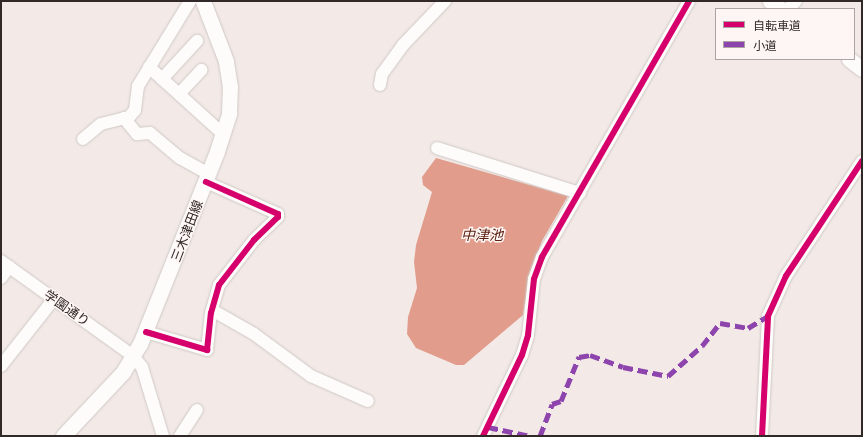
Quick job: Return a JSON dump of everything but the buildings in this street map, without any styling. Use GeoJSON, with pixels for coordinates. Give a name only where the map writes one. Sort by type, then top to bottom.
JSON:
{"type":"FeatureCollection","features":[{"type":"Feature","properties":{"kind":"main road","name":"三木津田線"},"geometry":{"type":"LineString","coordinates":[[63,436],[123,372],[146,332],[223,134],[229,113],[228,74],[218,36],[203,1]]}},
{"type":"Feature","properties":{"kind":"main road"},"geometry":{"type":"LineString","coordinates":[[770,1],[780,8]]}},
{"type":"Feature","properties":{"kind":"main road"},"geometry":{"type":"LineString","coordinates":[[850,60],[862,69]]}},
{"type":"Feature","properties":{"kind":"street"},"geometry":{"type":"LineString","coordinates":[[83,138],[101,124],[124,118],[134,110],[138,86],[190,1]]}},
{"type":"Feature","properties":{"kind":"street"},"geometry":{"type":"LineString","coordinates":[[380,85],[382,74],[403,45],[445,1]]}},
{"type":"Feature","properties":{"kind":"street"},"geometry":{"type":"LineString","coordinates":[[483,436],[522,355],[528,335],[534,279],[542,257],[689,1]]}},
{"type":"Feature","properties":{"kind":"street"},"geometry":{"type":"LineString","coordinates":[[162,79],[197,41]]}},
{"type":"Feature","properties":{"kind":"street"},"geometry":{"type":"LineString","coordinates":[[149,67],[223,134]]}},
{"type":"Feature","properties":{"kind":"street"},"geometry":{"type":"LineString","coordinates":[[179,94],[201,70]]}},
{"type":"Feature","properties":{"kind":"street"},"geometry":{"type":"LineString","coordinates":[[124,118],[137,134],[150,134],[207,178],[278,214],[219,285],[212,310],[207,350],[146,332]]}},
{"type":"Feature","properties":{"kind":"street"},"geometry":{"type":"LineString","coordinates":[[437,148],[580,193]]}},
{"type":"Feature","properties":{"kind":"street"},"geometry":{"type":"LineString","coordinates":[[762,436],[768,316],[786,276],[862,162]]}},
{"type":"Feature","properties":{"kind":"street"},"geometry":{"type":"LineString","coordinates":[[1,278],[5,264]]}},
{"type":"Feature","properties":{"kind":"street","name":"学園通り"},"geometry":{"type":"LineString","coordinates":[[5,264],[133,356]]}},
{"type":"Feature","properties":{"kind":"street"},"geometry":{"type":"LineString","coordinates":[[1,366],[54,299]]}},
{"type":"Feature","properties":{"kind":"street"},"geometry":{"type":"LineString","coordinates":[[212,310],[254,334],[311,376],[368,401]]}},
{"type":"Feature","properties":{"kind":"street"},"geometry":{"type":"LineString","coordinates":[[133,356],[142,367],[163,436]]}},
{"type":"Feature","properties":{"kind":"street"},"geometry":{"type":"LineString","coordinates":[[180,436],[197,410]]}},
{"type":"Feature","properties":{"kind":"water","name":"中津池"},"geometry":{"type":"Polygon","coordinates":[[[436,158],[568,196],[542,241],[529,277],[523,315],[464,365],[456,365],[416,348],[407,334],[408,317],[417,288],[414,262],[416,245],[432,192],[423,185],[422,177],[436,158]]]}},
{"type":"Feature","properties":{"kind":"marked path"},"geometry":{"type":"LineString","coordinates":[[540,436],[552,404],[561,401],[579,357],[590,355],[623,367],[668,376],[702,346],[720,323],[748,328],[768,316]]}},
{"type":"Feature","properties":{"kind":"marked path"},"geometry":{"type":"LineString","coordinates":[[488,427],[530,436]]}},
{"type":"Feature","properties":{"kind":"cycle path"},"geometry":{"type":"LineString","coordinates":[[483,436],[522,355],[528,335],[534,279],[542,257],[689,1]]}},
{"type":"Feature","properties":{"kind":"cycle path"},"geometry":{"type":"LineString","coordinates":[[762,436],[768,316],[786,276],[862,161]]}},
{"type":"Feature","properties":{"kind":"cycle path"},"geometry":{"type":"LineString","coordinates":[[146,332],[207,350],[211,313],[219,285],[254,240],[278,217],[278,214],[206,182]]}}]}
